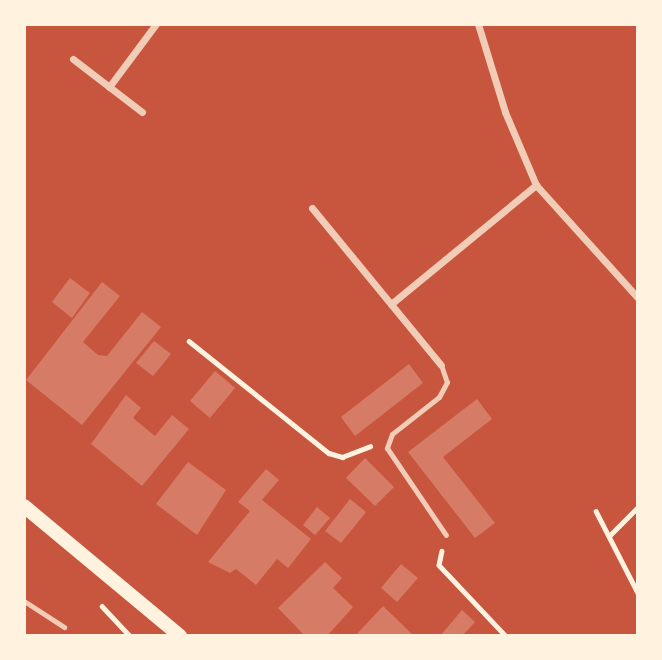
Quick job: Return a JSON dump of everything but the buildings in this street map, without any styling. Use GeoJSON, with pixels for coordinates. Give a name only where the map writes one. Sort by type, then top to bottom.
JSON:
{"type":"FeatureCollection","features":[{"type":"Feature","properties":{"kind":"main road"},"geometry":{"type":"LineString","coordinates":[[24,506],[180,635]]}},
{"type":"Feature","properties":{"kind":"street"},"geometry":{"type":"LineString","coordinates":[[109,87],[156,24]]}},
{"type":"Feature","properties":{"kind":"street"},"geometry":{"type":"LineString","coordinates":[[478,24],[505,112],[536,185],[638,298]]}},
{"type":"Feature","properties":{"kind":"street"},"geometry":{"type":"LineString","coordinates":[[73,59],[142,112]]}},
{"type":"Feature","properties":{"kind":"street"},"geometry":{"type":"LineString","coordinates":[[391,304],[536,185]]}},
{"type":"Feature","properties":{"kind":"street"},"geometry":{"type":"LineString","coordinates":[[312,208],[441,365]]}},
{"type":"Feature","properties":{"kind":"lane"},"geometry":{"type":"LineString","coordinates":[[441,365],[447,382],[439,397],[392,434],[387,447],[446,535]]}},
{"type":"Feature","properties":{"kind":"lane"},"geometry":{"type":"LineString","coordinates":[[24,601],[64,627]]}},
{"type":"Feature","properties":{"kind":"path"},"geometry":{"type":"LineString","coordinates":[[189,341],[329,453],[342,457],[370,446],[387,447]]}},
{"type":"Feature","properties":{"kind":"path"},"geometry":{"type":"LineString","coordinates":[[610,535],[638,507]]}},
{"type":"Feature","properties":{"kind":"path"},"geometry":{"type":"LineString","coordinates":[[596,511],[638,593]]}},
{"type":"Feature","properties":{"kind":"path"},"geometry":{"type":"LineString","coordinates":[[439,565],[506,635]]}}]}
